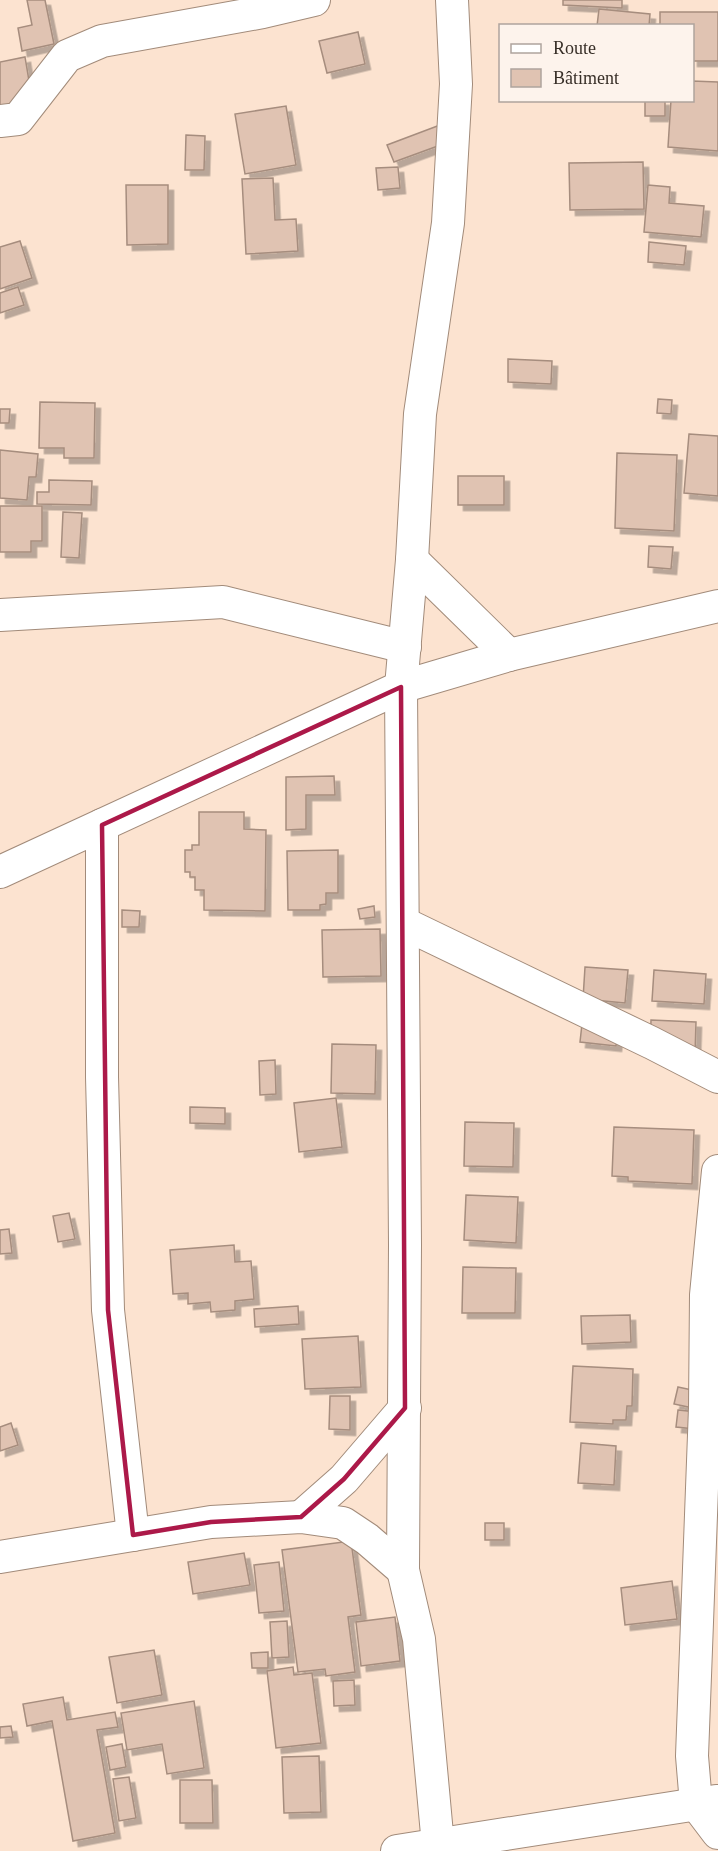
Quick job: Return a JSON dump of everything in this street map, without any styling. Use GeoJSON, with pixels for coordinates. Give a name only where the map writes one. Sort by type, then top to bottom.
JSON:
{"type":"FeatureCollection","features":[{"type":"Feature","properties":{"kind":"street"},"geometry":{"type":"LineString","coordinates":[[0,121],[18,119],[67,56],[102,41],[263,12],[314,0]]}},
{"type":"Feature","properties":{"kind":"street"},"geometry":{"type":"LineString","coordinates":[[438,1845],[419,1639],[403,1570],[405,1408],[401,687],[412,560],[420,414],[448,223],[456,84],[452,0]]}},
{"type":"Feature","properties":{"kind":"street"},"geometry":{"type":"LineString","coordinates":[[412,560],[509,655]]}},
{"type":"Feature","properties":{"kind":"street"},"geometry":{"type":"LineString","coordinates":[[0,615],[223,602],[405,647]]}},
{"type":"Feature","properties":{"kind":"street"},"geometry":{"type":"LineString","coordinates":[[0,872],[401,687],[509,655],[718,606]]}},
{"type":"Feature","properties":{"kind":"street"},"geometry":{"type":"LineString","coordinates":[[102,825],[102,1077],[108,1310],[133,1535]]}},
{"type":"Feature","properties":{"kind":"street"},"geometry":{"type":"LineString","coordinates":[[403,923],[652,1042],[718,1077]]}},
{"type":"Feature","properties":{"kind":"street"},"geometry":{"type":"LineString","coordinates":[[718,1171],[706,1295],[712,1408],[692,1756],[718,1833]]}},
{"type":"Feature","properties":{"kind":"street"},"geometry":{"type":"LineString","coordinates":[[301,1516],[344,1479],[405,1408]]}},
{"type":"Feature","properties":{"kind":"street"},"geometry":{"type":"LineString","coordinates":[[0,1557],[211,1522],[301,1516],[343,1523],[368,1539],[403,1570]]}},
{"type":"Feature","properties":{"kind":"street"},"geometry":{"type":"LineString","coordinates":[[397,1851],[707,1802]]}},
{"type":"Feature","properties":{"kind":"highlighted area"},"geometry":{"type":"Polygon","coordinates":[[[401,687],[405,1408],[344,1479],[301,1517],[211,1522],[133,1535],[108,1310],[102,825],[401,687]]]}},
{"type":"Feature","properties":{"kind":"building"},"geometry":{"type":"Polygon","coordinates":[[[27,0],[45,0],[54,44],[22,51],[18,28],[32,25],[27,0]]]}},
{"type":"Feature","properties":{"kind":"building"},"geometry":{"type":"Polygon","coordinates":[[[563,0],[622,0],[622,8],[563,5],[563,0]]]}},
{"type":"Feature","properties":{"kind":"building"},"geometry":{"type":"Polygon","coordinates":[[[599,9],[650,14],[649,24],[597,24],[599,9]]]}},
{"type":"Feature","properties":{"kind":"building"},"geometry":{"type":"Polygon","coordinates":[[[660,12],[718,12],[718,61],[694,61],[694,24],[660,24],[660,12]]]}},
{"type":"Feature","properties":{"kind":"building"},"geometry":{"type":"Polygon","coordinates":[[[358,32],[365,64],[327,73],[319,41],[358,32]]]}},
{"type":"Feature","properties":{"kind":"building"},"geometry":{"type":"Polygon","coordinates":[[[25,57],[31,93],[0,113],[0,62],[25,57]]]}},
{"type":"Feature","properties":{"kind":"building"},"geometry":{"type":"Polygon","coordinates":[[[694,81],[718,82],[718,151],[668,147],[671,102],[694,102],[694,81]]]}},
{"type":"Feature","properties":{"kind":"building"},"geometry":{"type":"Polygon","coordinates":[[[645,102],[665,102],[665,116],[645,116],[645,102]]]}},
{"type":"Feature","properties":{"kind":"building"},"geometry":{"type":"Polygon","coordinates":[[[286,106],[296,165],[245,174],[235,114],[286,106]]]}},
{"type":"Feature","properties":{"kind":"building"},"geometry":{"type":"Polygon","coordinates":[[[440,125],[446,143],[394,162],[387,145],[440,125]]]}},
{"type":"Feature","properties":{"kind":"building"},"geometry":{"type":"Polygon","coordinates":[[[186,135],[205,136],[204,170],[185,170],[186,135]]]}},
{"type":"Feature","properties":{"kind":"building"},"geometry":{"type":"Polygon","coordinates":[[[643,162],[644,209],[570,210],[569,163],[643,162]]]}},
{"type":"Feature","properties":{"kind":"building"},"geometry":{"type":"Polygon","coordinates":[[[398,167],[400,188],[378,190],[376,168],[398,167]]]}},
{"type":"Feature","properties":{"kind":"building"},"geometry":{"type":"Polygon","coordinates":[[[273,178],[275,220],[296,219],[298,251],[246,254],[242,179],[273,178]]]}},
{"type":"Feature","properties":{"kind":"building"},"geometry":{"type":"Polygon","coordinates":[[[126,185],[168,185],[168,244],[127,245],[126,185]]]}},
{"type":"Feature","properties":{"kind":"building"},"geometry":{"type":"Polygon","coordinates":[[[648,185],[670,187],[669,203],[704,206],[701,237],[644,232],[648,185]]]}},
{"type":"Feature","properties":{"kind":"building"},"geometry":{"type":"Polygon","coordinates":[[[20,241],[32,278],[0,289],[0,247],[20,241]]]}},
{"type":"Feature","properties":{"kind":"building"},"geometry":{"type":"Polygon","coordinates":[[[649,242],[686,246],[684,265],[648,262],[649,242]]]}},
{"type":"Feature","properties":{"kind":"building"},"geometry":{"type":"Polygon","coordinates":[[[18,287],[24,305],[0,313],[0,293],[18,287]]]}},
{"type":"Feature","properties":{"kind":"building"},"geometry":{"type":"Polygon","coordinates":[[[508,359],[552,361],[551,384],[508,382],[508,359]]]}},
{"type":"Feature","properties":{"kind":"building"},"geometry":{"type":"Polygon","coordinates":[[[658,399],[672,400],[671,414],[657,413],[658,399]]]}},
{"type":"Feature","properties":{"kind":"building"},"geometry":{"type":"Polygon","coordinates":[[[40,402],[95,403],[94,458],[64,458],[64,448],[39,448],[40,402]]]}},
{"type":"Feature","properties":{"kind":"building"},"geometry":{"type":"Polygon","coordinates":[[[0,409],[10,409],[9,423],[0,423],[0,409]]]}},
{"type":"Feature","properties":{"kind":"building"},"geometry":{"type":"Polygon","coordinates":[[[689,434],[718,436],[718,496],[684,493],[689,434]]]}},
{"type":"Feature","properties":{"kind":"building"},"geometry":{"type":"Polygon","coordinates":[[[0,450],[38,454],[36,477],[29,477],[27,500],[0,498],[0,450]]]}},
{"type":"Feature","properties":{"kind":"building"},"geometry":{"type":"Polygon","coordinates":[[[617,453],[677,455],[674,531],[615,528],[617,453]]]}},
{"type":"Feature","properties":{"kind":"building"},"geometry":{"type":"Polygon","coordinates":[[[458,476],[504,476],[504,505],[458,505],[458,476]]]}},
{"type":"Feature","properties":{"kind":"building"},"geometry":{"type":"Polygon","coordinates":[[[49,480],[92,481],[91,505],[37,504],[37,492],[49,492],[49,480]]]}},
{"type":"Feature","properties":{"kind":"building"},"geometry":{"type":"Polygon","coordinates":[[[0,506],[42,506],[42,541],[31,541],[31,552],[0,552],[0,506]]]}},
{"type":"Feature","properties":{"kind":"building"},"geometry":{"type":"Polygon","coordinates":[[[63,512],[82,513],[79,558],[61,557],[63,512]]]}},
{"type":"Feature","properties":{"kind":"building"},"geometry":{"type":"Polygon","coordinates":[[[649,546],[673,547],[671,569],[648,567],[649,546]]]}},
{"type":"Feature","properties":{"kind":"building"},"geometry":{"type":"Polygon","coordinates":[[[334,776],[335,795],[306,795],[306,829],[286,830],[286,777],[334,776]]]}},
{"type":"Feature","properties":{"kind":"building"},"geometry":{"type":"Polygon","coordinates":[[[199,812],[244,812],[244,829],[266,830],[265,911],[204,910],[204,890],[195,890],[195,877],[190,877],[190,872],[185,872],[185,850],[192,850],[192,845],[199,845],[199,812]]]}},
{"type":"Feature","properties":{"kind":"building"},"geometry":{"type":"Polygon","coordinates":[[[338,850],[338,893],[326,893],[326,904],[320,905],[320,910],[288,910],[287,851],[338,850]]]}},
{"type":"Feature","properties":{"kind":"building"},"geometry":{"type":"Polygon","coordinates":[[[374,906],[375,917],[360,919],[358,909],[374,906]]]}},
{"type":"Feature","properties":{"kind":"building"},"geometry":{"type":"Polygon","coordinates":[[[122,910],[140,911],[139,927],[122,927],[122,910]]]}},
{"type":"Feature","properties":{"kind":"building"},"geometry":{"type":"Polygon","coordinates":[[[380,929],[381,976],[323,977],[322,930],[380,929]]]}},
{"type":"Feature","properties":{"kind":"building"},"geometry":{"type":"Polygon","coordinates":[[[585,967],[628,970],[625,1003],[583,999],[585,967]]]}},
{"type":"Feature","properties":{"kind":"building"},"geometry":{"type":"Polygon","coordinates":[[[654,970],[706,974],[704,1004],[652,1001],[654,970]]]}},
{"type":"Feature","properties":{"kind":"building"},"geometry":{"type":"Polygon","coordinates":[[[584,1006],[620,1010],[616,1046],[580,1042],[584,1006]]]}},
{"type":"Feature","properties":{"kind":"building"},"geometry":{"type":"Polygon","coordinates":[[[651,1020],[696,1022],[695,1054],[650,1052],[651,1020]]]}},
{"type":"Feature","properties":{"kind":"building"},"geometry":{"type":"Polygon","coordinates":[[[332,1044],[376,1045],[375,1094],[331,1093],[332,1044]]]}},
{"type":"Feature","properties":{"kind":"building"},"geometry":{"type":"Polygon","coordinates":[[[275,1060],[276,1094],[260,1095],[259,1061],[275,1060]]]}},
{"type":"Feature","properties":{"kind":"building"},"geometry":{"type":"Polygon","coordinates":[[[336,1098],[342,1147],[299,1152],[294,1103],[336,1098]]]}},
{"type":"Feature","properties":{"kind":"building"},"geometry":{"type":"Polygon","coordinates":[[[190,1107],[225,1108],[225,1124],[190,1123],[190,1107]]]}},
{"type":"Feature","properties":{"kind":"building"},"geometry":{"type":"Polygon","coordinates":[[[465,1122],[514,1123],[513,1167],[464,1166],[465,1122]]]}},
{"type":"Feature","properties":{"kind":"building"},"geometry":{"type":"Polygon","coordinates":[[[614,1127],[694,1130],[692,1184],[628,1181],[628,1177],[612,1176],[614,1127]]]}},
{"type":"Feature","properties":{"kind":"building"},"geometry":{"type":"Polygon","coordinates":[[[466,1195],[518,1197],[516,1243],[464,1240],[466,1195]]]}},
{"type":"Feature","properties":{"kind":"building"},"geometry":{"type":"Polygon","coordinates":[[[69,1213],[75,1239],[58,1242],[53,1216],[69,1213]]]}},
{"type":"Feature","properties":{"kind":"building"},"geometry":{"type":"Polygon","coordinates":[[[9,1229],[12,1253],[0,1254],[0,1230],[9,1229]]]}},
{"type":"Feature","properties":{"kind":"building"},"geometry":{"type":"Polygon","coordinates":[[[234,1245],[235,1262],[251,1261],[254,1299],[235,1301],[235,1310],[211,1312],[210,1302],[188,1304],[188,1293],[173,1294],[170,1250],[234,1245]]]}},
{"type":"Feature","properties":{"kind":"building"},"geometry":{"type":"Polygon","coordinates":[[[463,1267],[516,1268],[515,1313],[462,1313],[463,1267]]]}},
{"type":"Feature","properties":{"kind":"building"},"geometry":{"type":"Polygon","coordinates":[[[298,1306],[299,1324],[255,1327],[254,1309],[298,1306]]]}},
{"type":"Feature","properties":{"kind":"building"},"geometry":{"type":"Polygon","coordinates":[[[630,1315],[631,1342],[582,1344],[581,1316],[630,1315]]]}},
{"type":"Feature","properties":{"kind":"building"},"geometry":{"type":"Polygon","coordinates":[[[358,1336],[361,1387],[305,1389],[302,1339],[358,1336]]]}},
{"type":"Feature","properties":{"kind":"building"},"geometry":{"type":"Polygon","coordinates":[[[573,1366],[633,1369],[632,1406],[627,1406],[626,1420],[613,1420],[613,1424],[570,1422],[573,1366]]]}},
{"type":"Feature","properties":{"kind":"building"},"geometry":{"type":"Polygon","coordinates":[[[678,1387],[697,1391],[693,1408],[674,1404],[678,1387]]]}},
{"type":"Feature","properties":{"kind":"building"},"geometry":{"type":"Polygon","coordinates":[[[330,1396],[350,1396],[350,1430],[329,1429],[330,1396]]]}},
{"type":"Feature","properties":{"kind":"building"},"geometry":{"type":"Polygon","coordinates":[[[678,1410],[697,1412],[695,1429],[676,1427],[678,1410]]]}},
{"type":"Feature","properties":{"kind":"building"},"geometry":{"type":"Polygon","coordinates":[[[11,1423],[18,1445],[0,1451],[0,1427],[11,1423]]]}},
{"type":"Feature","properties":{"kind":"building"},"geometry":{"type":"Polygon","coordinates":[[[581,1443],[616,1446],[614,1485],[578,1483],[581,1443]]]}},
{"type":"Feature","properties":{"kind":"building"},"geometry":{"type":"Polygon","coordinates":[[[485,1523],[504,1523],[504,1540],[485,1540],[485,1523]]]}},
{"type":"Feature","properties":{"kind":"building"},"geometry":{"type":"Polygon","coordinates":[[[351,1541],[361,1615],[348,1617],[355,1672],[326,1676],[325,1669],[298,1672],[282,1550],[351,1541]]]}},
{"type":"Feature","properties":{"kind":"building"},"geometry":{"type":"Polygon","coordinates":[[[244,1553],[250,1585],[193,1594],[188,1562],[244,1553]]]}},
{"type":"Feature","properties":{"kind":"building"},"geometry":{"type":"Polygon","coordinates":[[[279,1562],[284,1611],[259,1613],[254,1565],[279,1562]]]}},
{"type":"Feature","properties":{"kind":"building"},"geometry":{"type":"Polygon","coordinates":[[[672,1581],[677,1619],[625,1625],[621,1588],[672,1581]]]}},
{"type":"Feature","properties":{"kind":"building"},"geometry":{"type":"Polygon","coordinates":[[[395,1617],[400,1661],[361,1666],[356,1622],[395,1617]]]}},
{"type":"Feature","properties":{"kind":"building"},"geometry":{"type":"Polygon","coordinates":[[[287,1621],[289,1657],[272,1658],[270,1622],[287,1621]]]}},
{"type":"Feature","properties":{"kind":"building"},"geometry":{"type":"Polygon","coordinates":[[[154,1650],[162,1695],[117,1703],[109,1657],[154,1650]]]}},
{"type":"Feature","properties":{"kind":"building"},"geometry":{"type":"Polygon","coordinates":[[[268,1652],[268,1668],[252,1668],[251,1653],[268,1652]]]}},
{"type":"Feature","properties":{"kind":"building"},"geometry":{"type":"Polygon","coordinates":[[[293,1667],[294,1675],[312,1673],[321,1743],[276,1748],[267,1671],[293,1667]]]}},
{"type":"Feature","properties":{"kind":"building"},"geometry":{"type":"Polygon","coordinates":[[[354,1680],[355,1705],[334,1706],[333,1681],[354,1680]]]}},
{"type":"Feature","properties":{"kind":"building"},"geometry":{"type":"Polygon","coordinates":[[[63,1697],[67,1720],[115,1712],[118,1727],[97,1730],[115,1833],[73,1841],[52,1721],[27,1726],[23,1704],[63,1697]]]}},
{"type":"Feature","properties":{"kind":"building"},"geometry":{"type":"Polygon","coordinates":[[[194,1701],[204,1768],[167,1774],[162,1744],[127,1750],[121,1713],[194,1701]]]}},
{"type":"Feature","properties":{"kind":"building"},"geometry":{"type":"Polygon","coordinates":[[[11,1726],[13,1737],[0,1738],[0,1727],[11,1726]]]}},
{"type":"Feature","properties":{"kind":"building"},"geometry":{"type":"Polygon","coordinates":[[[122,1744],[126,1767],[110,1770],[106,1747],[122,1744]]]}},
{"type":"Feature","properties":{"kind":"building"},"geometry":{"type":"Polygon","coordinates":[[[319,1756],[321,1812],[284,1813],[282,1757],[319,1756]]]}},
{"type":"Feature","properties":{"kind":"building"},"geometry":{"type":"Polygon","coordinates":[[[129,1777],[136,1818],[119,1821],[113,1779],[129,1777]]]}},
{"type":"Feature","properties":{"kind":"building"},"geometry":{"type":"Polygon","coordinates":[[[180,1780],[212,1780],[213,1823],[180,1823],[180,1780]]]}}]}
